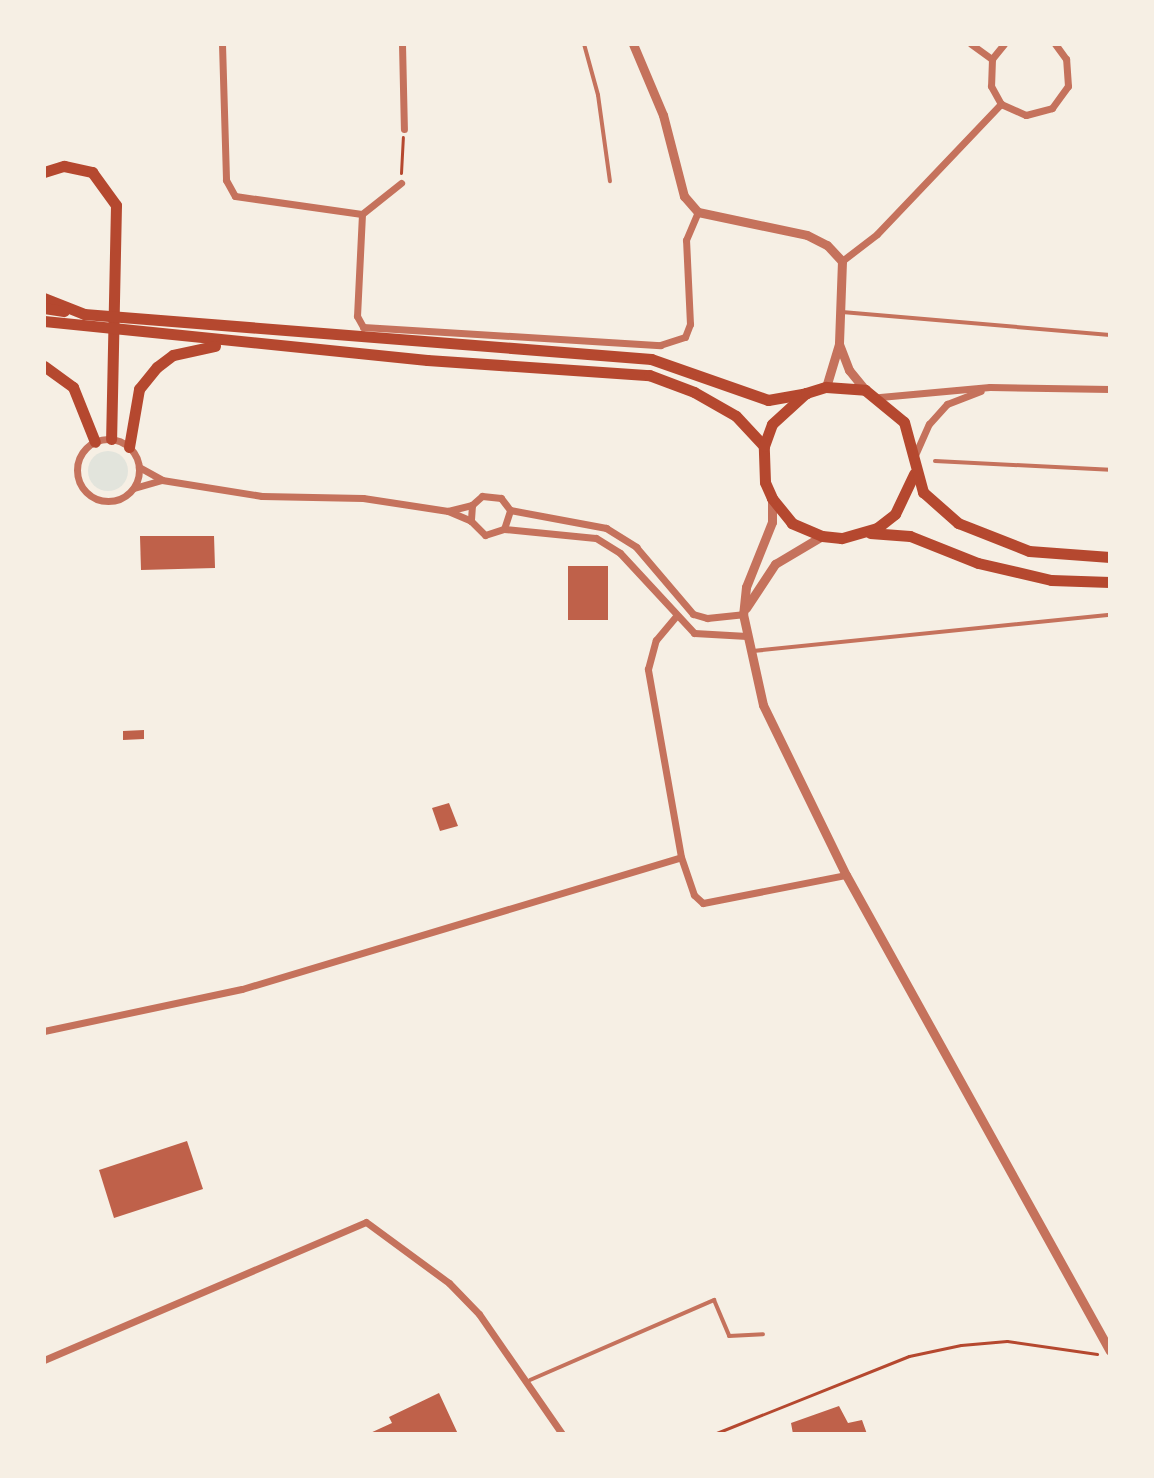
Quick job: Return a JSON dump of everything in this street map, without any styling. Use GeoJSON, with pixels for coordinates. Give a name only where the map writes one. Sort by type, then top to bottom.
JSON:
{"type":"FeatureCollection","features":[{"type":"Feature","properties":{"kind":"main road"},"geometry":{"type":"LineString","coordinates":[[44,172],[64,166],[92,172],[116,205],[111,439]]}},
{"type":"Feature","properties":{"kind":"main road"},"geometry":{"type":"LineString","coordinates":[[44,298],[84,314]]}},
{"type":"Feature","properties":{"kind":"main road"},"geometry":{"type":"LineString","coordinates":[[44,308],[84,314],[651,359],[768,400],[826,387],[865,390],[880,397],[904,422],[915,455],[914,474],[895,514],[865,533]]}},
{"type":"Feature","properties":{"kind":"main road"},"geometry":{"type":"LineString","coordinates":[[44,321],[255,344],[649,375],[694,392],[736,416],[764,446]]}},
{"type":"Feature","properties":{"kind":"main road"},"geometry":{"type":"LineString","coordinates":[[129,447],[139,389],[157,367],[197,347],[255,344]]}},
{"type":"Feature","properties":{"kind":"main road"},"geometry":{"type":"LineString","coordinates":[[44,366],[73,387],[95,442]]}},
{"type":"Feature","properties":{"kind":"main road"},"geometry":{"type":"LineString","coordinates":[[806,393],[772,424],[764,446],[765,482],[772,498],[792,523],[822,536],[865,533],[910,536],[978,563],[1051,580],[1110,582]]}},
{"type":"Feature","properties":{"kind":"main road"},"geometry":{"type":"LineString","coordinates":[[914,474],[932,504],[994,540],[1029,551],[1110,557]]}},
{"type":"Feature","properties":{"kind":"street"},"geometry":{"type":"LineString","coordinates":[[222,44],[229,189],[247,201],[362,214],[401,183]]}},
{"type":"Feature","properties":{"kind":"street"},"geometry":{"type":"LineString","coordinates":[[402,44],[404,129]]}},
{"type":"Feature","properties":{"kind":"street"},"geometry":{"type":"LineString","coordinates":[[633,44],[663,115],[684,196],[698,212],[807,235],[827,245],[842,261],[839,344],[826,387]]}},
{"type":"Feature","properties":{"kind":"street"},"geometry":{"type":"LineString","coordinates":[[971,44],[992,59]]}},
{"type":"Feature","properties":{"kind":"street"},"geometry":{"type":"LineString","coordinates":[[1004,44],[992,59],[991,86],[1001,104],[1013,112],[1040,114],[1062,98],[1069,72],[1058,45]]}},
{"type":"Feature","properties":{"kind":"street"},"geometry":{"type":"LineString","coordinates":[[842,261],[877,234],[1001,104]]}},
{"type":"Feature","properties":{"kind":"street"},"geometry":{"type":"LineString","coordinates":[[362,214],[357,316],[363,327],[660,345],[685,337],[690,324],[686,240],[698,212]]}},
{"type":"Feature","properties":{"kind":"street"},"geometry":{"type":"LineString","coordinates":[[839,344],[849,370],[865,390]]}},
{"type":"Feature","properties":{"kind":"street"},"geometry":{"type":"LineString","coordinates":[[915,455],[929,424],[947,404],[990,387]]}},
{"type":"Feature","properties":{"kind":"street"},"geometry":{"type":"LineString","coordinates":[[880,397],[990,387],[1110,389]]}},
{"type":"Feature","properties":{"kind":"street"},"geometry":{"type":"LineString","coordinates":[[162,480],[134,488],[117,500],[88,494],[78,477],[78,463],[95,442],[111,439],[129,447],[139,467],[162,480],[262,496],[363,498],[448,511],[471,521],[485,535],[504,529],[596,538],[637,570],[675,617],[694,633],[747,636]]}},
{"type":"Feature","properties":{"kind":"street"},"geometry":{"type":"LineString","coordinates":[[134,488],[139,467]]}},
{"type":"Feature","properties":{"kind":"street"},"geometry":{"type":"LineString","coordinates":[[448,511],[472,505],[482,496],[495,495],[510,510],[606,528],[636,547],[693,614],[707,618],[743,614]]}},
{"type":"Feature","properties":{"kind":"street"},"geometry":{"type":"LineString","coordinates":[[772,498],[772,522],[746,587],[743,614],[763,705],[846,875],[1106,1353]]}},
{"type":"Feature","properties":{"kind":"street"},"geometry":{"type":"LineString","coordinates":[[471,521],[472,505]]}},
{"type":"Feature","properties":{"kind":"street"},"geometry":{"type":"LineString","coordinates":[[504,529],[510,510]]}},
{"type":"Feature","properties":{"kind":"street"},"geometry":{"type":"LineString","coordinates":[[743,614],[775,564],[822,536]]}},
{"type":"Feature","properties":{"kind":"street"},"geometry":{"type":"LineString","coordinates":[[675,617],[656,640],[648,669],[681,857],[694,895],[703,903],[846,875]]}},
{"type":"Feature","properties":{"kind":"street"},"geometry":{"type":"LineString","coordinates":[[44,1031],[242,989],[681,857]]}},
{"type":"Feature","properties":{"kind":"street"},"geometry":{"type":"LineString","coordinates":[[44,1360],[355,1222],[377,1226],[449,1283],[530,1380],[562,1434]]}},
{"type":"Feature","properties":{"kind":"lane"},"geometry":{"type":"LineString","coordinates":[[584,44],[598,95],[610,181]]}},
{"type":"Feature","properties":{"kind":"lane"},"geometry":{"type":"LineString","coordinates":[[842,312],[1110,335]]}},
{"type":"Feature","properties":{"kind":"lane"},"geometry":{"type":"LineString","coordinates":[[935,461],[1110,470]]}},
{"type":"Feature","properties":{"kind":"lane"},"geometry":{"type":"LineString","coordinates":[[750,651],[1110,615]]}},
{"type":"Feature","properties":{"kind":"lane"},"geometry":{"type":"LineString","coordinates":[[530,1380],[714,1300],[729,1336],[763,1334]]}},
{"type":"Feature","properties":{"kind":"path"},"geometry":{"type":"LineString","coordinates":[[401,183],[404,129]]}},
{"type":"Feature","properties":{"kind":"path"},"geometry":{"type":"LineString","coordinates":[[714,1434],[909,1356],[961,1345],[1007,1341],[1106,1353]]}},
{"type":"Feature","properties":{"kind":"shaded area"},"geometry":{"type":"Polygon","coordinates":[[[108,451],[122,457],[128,471],[122,485],[108,491],[94,485],[88,471],[94,457],[108,451]]]}},
{"type":"Feature","properties":{"kind":"building"},"geometry":{"type":"Polygon","coordinates":[[[140,536],[214,536],[215,568],[141,570],[140,536]]]}},
{"type":"Feature","properties":{"kind":"building"},"geometry":{"type":"Polygon","coordinates":[[[568,566],[608,566],[608,620],[568,620],[568,566]]]}},
{"type":"Feature","properties":{"kind":"building"},"geometry":{"type":"Polygon","coordinates":[[[144,730],[144,739],[123,740],[123,731],[144,730]]]}},
{"type":"Feature","properties":{"kind":"building"},"geometry":{"type":"Polygon","coordinates":[[[449,803],[458,826],[440,831],[432,808],[449,803]]]}},
{"type":"Feature","properties":{"kind":"building"},"geometry":{"type":"Polygon","coordinates":[[[187,1141],[203,1189],[114,1218],[99,1170],[187,1141]]]}},
{"type":"Feature","properties":{"kind":"building"},"geometry":{"type":"Polygon","coordinates":[[[439,1393],[458,1434],[368,1434],[392,1423],[389,1417],[439,1393]]]}},
{"type":"Feature","properties":{"kind":"building"},"geometry":{"type":"Polygon","coordinates":[[[839,1406],[848,1423],[862,1420],[867,1434],[793,1434],[791,1423],[839,1406]]]}}]}
